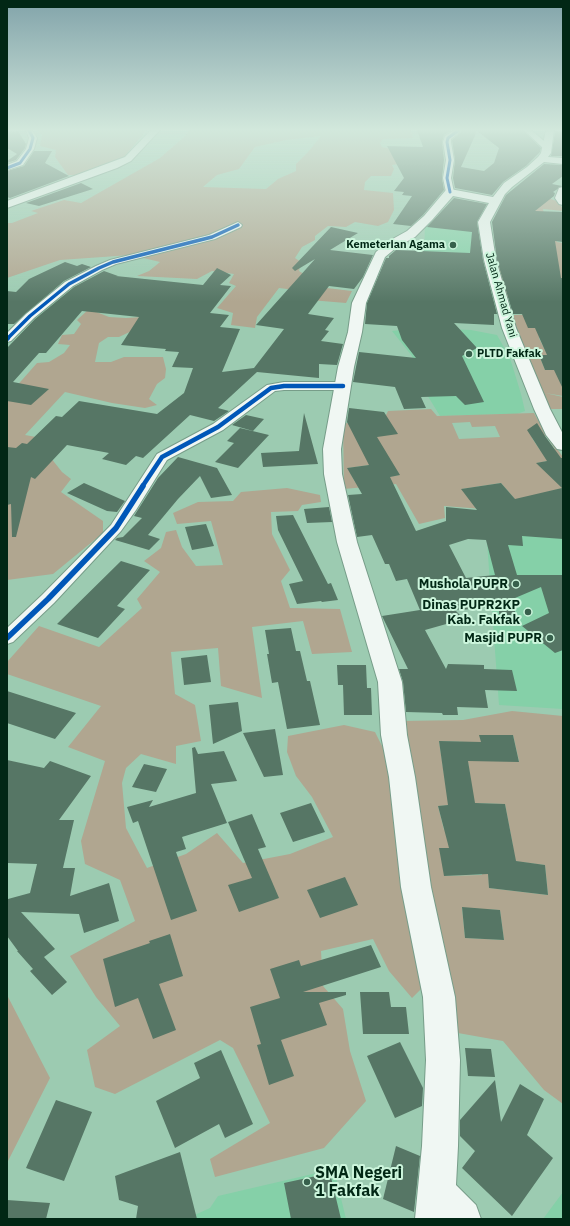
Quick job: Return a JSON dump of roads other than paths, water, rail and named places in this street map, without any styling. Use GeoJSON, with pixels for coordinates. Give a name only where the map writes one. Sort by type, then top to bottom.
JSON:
{"type":"FeatureCollection","features":[{"type":"Feature","properties":{"kind":"main road"},"geometry":{"type":"LineString","coordinates":[[7,205],[55,187]]}},
{"type":"Feature","properties":{"kind":"main road","name":"Jalan Ahmad Yani"},"geometry":{"type":"LineString","coordinates":[[506,187],[496,201],[484,222],[490,260],[513,340],[555,435],[563,445]]}},
{"type":"Feature","properties":{"kind":"main road"},"geometry":{"type":"LineString","coordinates":[[563,190],[560,198],[563,202]]}},
{"type":"Feature","properties":{"kind":"main road"},"geometry":{"type":"LineString","coordinates":[[462,1219],[436,1206],[443,1060],[439,997],[416,887],[402,777],[394,735],[390,682],[347,542],[333,474],[332,450],[343,386],[355,332],[359,303],[380,255],[393,244],[411,234],[428,218],[450,192],[496,201]]}},
{"type":"Feature","properties":{"kind":"street"},"geometry":{"type":"LineString","coordinates":[[449,187],[450,192]]}},
{"type":"Feature","properties":{"kind":"street"},"geometry":{"type":"LineString","coordinates":[[7,339],[52,297],[69,284],[99,268],[113,262],[212,237],[238,226]]}},
{"type":"Feature","properties":{"kind":"street"},"geometry":{"type":"LineString","coordinates":[[7,638],[48,599],[116,528],[162,457],[218,427],[271,388],[280,386],[343,386]]}},
{"type":"Feature","properties":{"kind":"place","name":"Kemeterian Agama"},"geometry":{"type":"Point","coordinates":[453,245]}},
{"type":"Feature","properties":{"kind":"place","name":"PLTD Fakfak"},"geometry":{"type":"Point","coordinates":[469,354]}},
{"type":"Feature","properties":{"kind":"place","name":"Mushola PUPR"},"geometry":{"type":"Point","coordinates":[516,584]}},
{"type":"Feature","properties":{"kind":"place","name":"Dinas PUPR2KP Kab. Fakfak"},"geometry":{"type":"Point","coordinates":[528,612]}},
{"type":"Feature","properties":{"kind":"place","name":"Masjid PUPR"},"geometry":{"type":"Point","coordinates":[550,638]}},
{"type":"Feature","properties":{"kind":"place","name":"SMA Negeri 1 Fakfak"},"geometry":{"type":"Point","coordinates":[307,1182]}}]}
